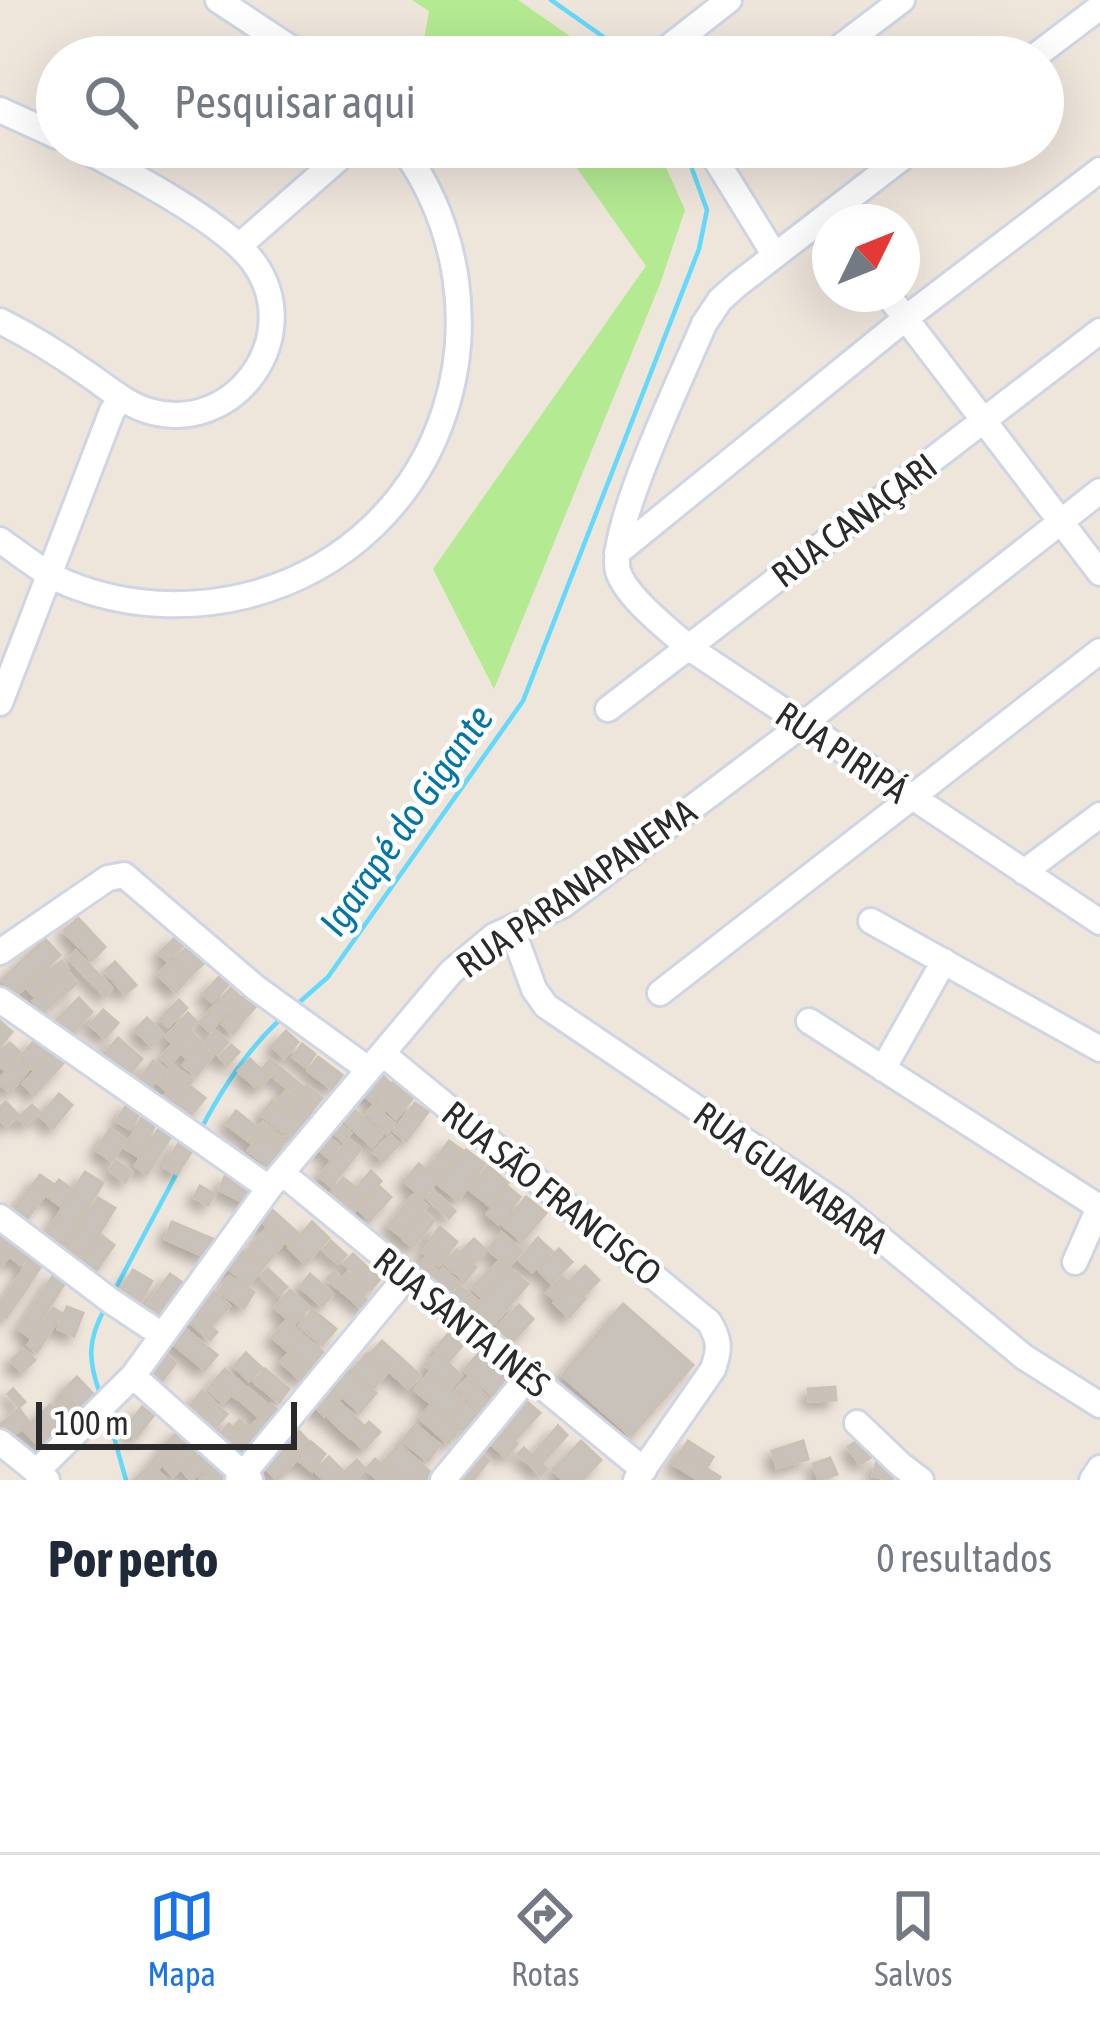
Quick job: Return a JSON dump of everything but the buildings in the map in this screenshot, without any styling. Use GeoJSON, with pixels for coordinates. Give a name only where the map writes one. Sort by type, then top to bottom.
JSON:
{"type":"FeatureCollection","features":[{"type":"Feature","properties":{"kind":"street"},"geometry":{"type":"LineString","coordinates":[[218,0],[272,36]]}},
{"type":"Feature","properties":{"kind":"street"},"geometry":{"type":"LineString","coordinates":[[683,36],[728,0]]}},
{"type":"Feature","properties":{"kind":"street"},"geometry":{"type":"LineString","coordinates":[[855,36],[902,0]]}},
{"type":"Feature","properties":{"kind":"street"},"geometry":{"type":"LineString","coordinates":[[1062,36],[1100,7]]}},
{"type":"Feature","properties":{"kind":"street"},"geometry":{"type":"LineString","coordinates":[[0,110],[36,126]]}},
{"type":"Feature","properties":{"kind":"street"},"geometry":{"type":"LineString","coordinates":[[0,320],[134,406],[162,414],[206,410],[231,398],[253,376],[271,333],[271,301],[260,271],[239,246],[117,168]]}},
{"type":"Feature","properties":{"kind":"street"},"geometry":{"type":"LineString","coordinates":[[239,246],[328,168]]}},
{"type":"Feature","properties":{"kind":"street"},"geometry":{"type":"LineString","coordinates":[[0,540],[48,575],[97,593],[178,605],[233,599],[285,583],[356,541],[411,481],[438,433],[454,379],[460,295],[449,240],[415,168]]}},
{"type":"Feature","properties":{"kind":"street"},"geometry":{"type":"LineString","coordinates":[[721,168],[774,254]]}},
{"type":"Feature","properties":{"kind":"street"},"geometry":{"type":"LineString","coordinates":[[847,204],[891,168]]}},
{"type":"Feature","properties":{"kind":"street"},"geometry":{"type":"LineString","coordinates":[[617,553],[906,318],[1100,170]]}},
{"type":"Feature","properties":{"kind":"street"},"geometry":{"type":"LineString","coordinates":[[617,553],[635,489],[704,324],[721,299],[774,254],[812,230]]}},
{"type":"Feature","properties":{"kind":"street"},"geometry":{"type":"LineString","coordinates":[[901,312],[1100,573]]}},
{"type":"Feature","properties":{"kind":"street","name":"RUA CANAÇARI"},"geometry":{"type":"LineString","coordinates":[[608,709],[1100,332]]}},
{"type":"Feature","properties":{"kind":"street"},"geometry":{"type":"LineString","coordinates":[[0,703],[112,411],[122,398]]}},
{"type":"Feature","properties":{"kind":"street","name":"RUA PARANAPANEMA"},"geometry":{"type":"LineString","coordinates":[[42,1476],[134,1376],[275,1180],[461,962],[494,936],[563,905],[1100,491]]}},
{"type":"Feature","properties":{"kind":"street","name":"RUA PIRIPÁ"},"geometry":{"type":"LineString","coordinates":[[617,553],[622,579],[688,647],[1100,922]]}},
{"type":"Feature","properties":{"kind":"street"},"geometry":{"type":"LineString","coordinates":[[660,993],[1100,651]]}},
{"type":"Feature","properties":{"kind":"street"},"geometry":{"type":"LineString","coordinates":[[1024,872],[1100,814]]}},
{"type":"Feature","properties":{"kind":"street","name":"RUA SÃO FRANCISCO"},"geometry":{"type":"LineString","coordinates":[[0,952],[108,878],[117,874],[130,880],[275,1003],[376,1062],[709,1322],[720,1350],[713,1369],[640,1475]]}},
{"type":"Feature","properties":{"kind":"street"},"geometry":{"type":"LineString","coordinates":[[871,922],[1100,1048]]}},
{"type":"Feature","properties":{"kind":"street","name":"RUA GUANABARA"},"geometry":{"type":"LineString","coordinates":[[512,929],[534,989],[546,1006],[841,1206],[1024,1357],[1100,1405]]}},
{"type":"Feature","properties":{"kind":"street"},"geometry":{"type":"LineString","coordinates":[[883,1069],[944,961]]}},
{"type":"Feature","properties":{"kind":"street","name":"RUA SANTA INÊS"},"geometry":{"type":"LineString","coordinates":[[0,1000],[188,1130],[275,1180],[406,1277],[640,1475]]}},
{"type":"Feature","properties":{"kind":"street"},"geometry":{"type":"LineString","coordinates":[[809,1021],[1100,1206],[1076,1262]]}},
{"type":"Feature","properties":{"kind":"street"},"geometry":{"type":"LineString","coordinates":[[0,1217],[162,1335]]}},
{"type":"Feature","properties":{"kind":"street"},"geometry":{"type":"LineString","coordinates":[[134,1376],[244,1478],[406,1277]]}},
{"type":"Feature","properties":{"kind":"street"},"geometry":{"type":"LineString","coordinates":[[443,1480],[528,1377]]}},
{"type":"Feature","properties":{"kind":"street"},"geometry":{"type":"LineString","coordinates":[[856,1423],[922,1480]]}},
{"type":"Feature","properties":{"kind":"street"},"geometry":{"type":"LineString","coordinates":[[0,1442],[42,1476]]}},
{"type":"Feature","properties":{"kind":"street"},"geometry":{"type":"LineString","coordinates":[[1092,1480],[1100,1468]]}},
{"type":"Feature","properties":{"kind":"green space"},"geometry":{"type":"Polygon","coordinates":[[[412,0],[518,0],[570,36],[425,36],[429,11],[412,0]]]}},
{"type":"Feature","properties":{"kind":"green space"},"geometry":{"type":"Polygon","coordinates":[[[577,168],[666,168],[685,210],[660,284],[494,689],[433,569],[646,266],[577,168]]]}},
{"type":"Feature","properties":{"kind":"waterway","name":"Igarapé do Gigante"},"geometry":{"type":"LineString","coordinates":[[551,0],[602,36]]}},
{"type":"Feature","properties":{"kind":"waterway","name":"Igarapé do Gigante"},"geometry":{"type":"LineString","coordinates":[[295,1006],[328,977],[523,701],[699,249],[707,210],[692,168]]}},
{"type":"Feature","properties":{"kind":"waterway","name":"Igarapé do Gigante"},"geometry":{"type":"LineString","coordinates":[[201,1129],[237,1070],[282,1018]]}},
{"type":"Feature","properties":{"kind":"waterway","name":"Igarapé do Gigante"},"geometry":{"type":"LineString","coordinates":[[113,1293],[178,1171]]}},
{"type":"Feature","properties":{"kind":"waterway","name":"Igarapé do Gigante"},"geometry":{"type":"LineString","coordinates":[[100,1394],[91,1351],[105,1308]]}},
{"type":"Feature","properties":{"kind":"waterway","name":"Igarapé do Gigante"},"geometry":{"type":"LineString","coordinates":[[108,1416],[126,1480]]}}]}
